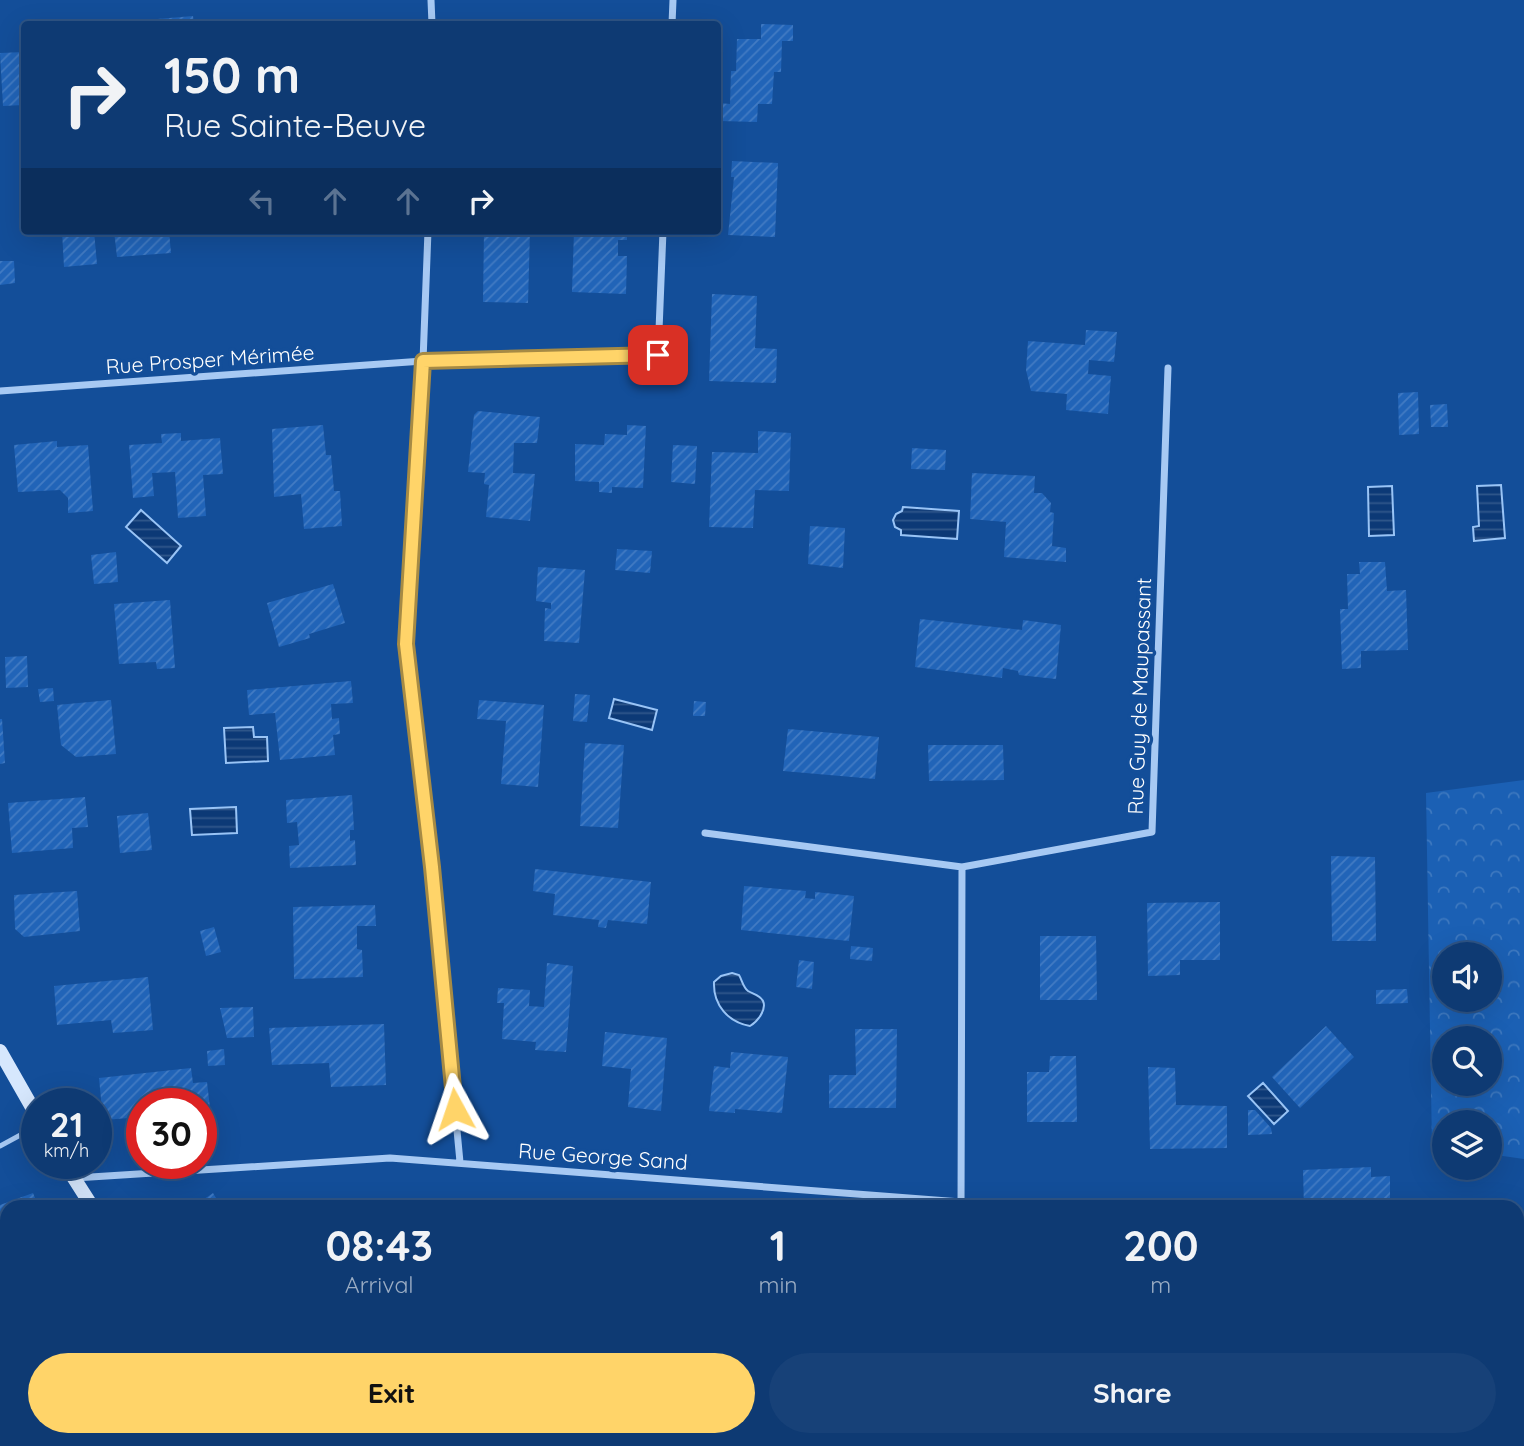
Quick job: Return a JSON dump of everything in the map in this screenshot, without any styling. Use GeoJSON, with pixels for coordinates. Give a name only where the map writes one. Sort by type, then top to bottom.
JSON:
{"type":"FeatureCollection","features":[{"type":"Feature","properties":{"kind":"street"},"geometry":{"type":"LineString","coordinates":[[431,0],[432,21]]}},
{"type":"Feature","properties":{"kind":"street"},"geometry":{"type":"LineString","coordinates":[[672,21],[673,0]]}},
{"type":"Feature","properties":{"kind":"street"},"geometry":{"type":"LineString","coordinates":[[428,235],[406,644],[432,867],[460,1163]]}},
{"type":"Feature","properties":{"kind":"street","name":"Rue Prosper Mérimée"},"geometry":{"type":"LineString","coordinates":[[0,391],[423,361],[658,355],[663,235]]}},
{"type":"Feature","properties":{"kind":"street","name":"Rue Guy de Maupassant"},"geometry":{"type":"LineString","coordinates":[[705,833],[962,867],[1152,832],[1168,368]]}},
{"type":"Feature","properties":{"kind":"street"},"geometry":{"type":"LineString","coordinates":[[961,1200],[962,867]]}},
{"type":"Feature","properties":{"kind":"street"},"geometry":{"type":"LineString","coordinates":[[0,1051],[21,1088]]}},
{"type":"Feature","properties":{"kind":"street","name":"Rue George Sand"},"geometry":{"type":"LineString","coordinates":[[112,1176],[390,1158],[901,1200]]}},
{"type":"Feature","properties":{"kind":"street"},"geometry":{"type":"LineString","coordinates":[[75,1179],[88,1200]]}},
{"type":"Feature","properties":{"kind":"lane"},"geometry":{"type":"LineString","coordinates":[[0,1146],[21,1135]]}},
{"type":"Feature","properties":{"kind":"green space"},"geometry":{"type":"Polygon","coordinates":[[[1524,780],[1524,1159],[1502,1156],[1502,1110],[1432,1110],[1432,1146],[1426,793],[1524,780]]]}},
{"type":"Feature","properties":{"kind":"shaded area"},"geometry":{"type":"Polygon","coordinates":[[[1501,485],[1505,538],[1474,541],[1473,527],[1479,526],[1477,486],[1501,485]]]}},
{"type":"Feature","properties":{"kind":"shaded area"},"geometry":{"type":"Polygon","coordinates":[[[1392,486],[1394,535],[1369,536],[1368,487],[1392,486]]]}},
{"type":"Feature","properties":{"kind":"shaded area"},"geometry":{"type":"Polygon","coordinates":[[[903,507],[959,511],[957,539],[901,535],[901,530],[895,527],[893,520],[903,507]]]}},
{"type":"Feature","properties":{"kind":"shaded area"},"geometry":{"type":"Polygon","coordinates":[[[141,510],[181,546],[167,563],[126,527],[141,510]]]}},
{"type":"Feature","properties":{"kind":"shaded area"},"geometry":{"type":"Polygon","coordinates":[[[614,699],[657,710],[652,730],[609,718],[614,699]]]}},
{"type":"Feature","properties":{"kind":"shaded area"},"geometry":{"type":"Polygon","coordinates":[[[253,727],[254,737],[267,737],[268,761],[226,763],[224,728],[253,727]]]}},
{"type":"Feature","properties":{"kind":"shaded area"},"geometry":{"type":"Polygon","coordinates":[[[236,807],[237,833],[192,835],[190,809],[236,807]]]}},
{"type":"Feature","properties":{"kind":"shaded area"},"geometry":{"type":"Polygon","coordinates":[[[732,973],[739,975],[746,989],[763,1001],[762,1012],[750,1026],[735,1021],[723,1011],[716,998],[714,982],[721,976],[732,973]]]}},
{"type":"Feature","properties":{"kind":"shaded area"},"geometry":{"type":"Polygon","coordinates":[[[1263,1083],[1288,1111],[1274,1124],[1248,1096],[1263,1083]]]}},
{"type":"Feature","properties":{"kind":"building"},"geometry":{"type":"Polygon","coordinates":[[[193,16],[194,21],[134,21],[193,16]]]}},
{"type":"Feature","properties":{"kind":"building"},"geometry":{"type":"Polygon","coordinates":[[[761,24],[793,25],[793,41],[782,41],[781,72],[774,72],[772,104],[758,104],[757,122],[721,121],[721,103],[730,104],[731,71],[736,71],[737,39],[761,39],[761,24]]]}},
{"type":"Feature","properties":{"kind":"building"},"geometry":{"type":"Polygon","coordinates":[[[21,52],[21,105],[3,106],[0,53],[21,52]]]}},
{"type":"Feature","properties":{"kind":"building"},"geometry":{"type":"Polygon","coordinates":[[[732,161],[778,163],[775,237],[728,235],[734,177],[731,177],[732,161]]]}},
{"type":"Feature","properties":{"kind":"building"},"geometry":{"type":"Polygon","coordinates":[[[62,235],[94,235],[97,264],[64,267],[62,235]]]}},
{"type":"Feature","properties":{"kind":"building"},"geometry":{"type":"Polygon","coordinates":[[[114,235],[169,235],[171,253],[117,257],[114,235]]]}},
{"type":"Feature","properties":{"kind":"building"},"geometry":{"type":"Polygon","coordinates":[[[484,235],[530,235],[528,303],[483,302],[484,235]]]}},
{"type":"Feature","properties":{"kind":"building"},"geometry":{"type":"Polygon","coordinates":[[[574,235],[627,235],[627,240],[618,240],[618,256],[627,256],[626,294],[572,292],[574,235]]]}},
{"type":"Feature","properties":{"kind":"building"},"geometry":{"type":"Polygon","coordinates":[[[0,261],[14,261],[15,283],[0,285],[0,261]]]}},
{"type":"Feature","properties":{"kind":"building"},"geometry":{"type":"Polygon","coordinates":[[[712,294],[757,296],[755,348],[777,349],[776,383],[709,381],[712,294]]]}},
{"type":"Feature","properties":{"kind":"building"},"geometry":{"type":"Polygon","coordinates":[[[1086,330],[1117,332],[1114,362],[1089,360],[1088,374],[1111,376],[1108,414],[1066,410],[1067,394],[1031,391],[1026,370],[1028,341],[1085,345],[1086,330]]]}},
{"type":"Feature","properties":{"kind":"building"},"geometry":{"type":"Polygon","coordinates":[[[1418,392],[1419,434],[1399,435],[1398,393],[1418,392]]]}},
{"type":"Feature","properties":{"kind":"building"},"geometry":{"type":"Polygon","coordinates":[[[1447,404],[1448,427],[1431,427],[1430,405],[1447,404]]]}},
{"type":"Feature","properties":{"kind":"building"},"geometry":{"type":"Polygon","coordinates":[[[478,411],[540,417],[537,443],[514,443],[513,473],[535,474],[530,521],[486,517],[489,485],[484,484],[485,473],[468,472],[474,415],[478,411]]]}},
{"type":"Feature","properties":{"kind":"building"},"geometry":{"type":"Polygon","coordinates":[[[323,425],[326,455],[331,455],[334,491],[340,491],[342,526],[304,529],[301,494],[274,497],[272,429],[323,425]]]}},
{"type":"Feature","properties":{"kind":"building"},"geometry":{"type":"Polygon","coordinates":[[[627,425],[646,426],[643,488],[612,487],[612,493],[599,492],[599,482],[575,481],[575,444],[604,445],[605,434],[627,435],[627,425]]]}},
{"type":"Feature","properties":{"kind":"building"},"geometry":{"type":"Polygon","coordinates":[[[758,431],[791,433],[789,491],[755,490],[753,528],[709,527],[712,452],[758,453],[758,431]]]}},
{"type":"Feature","properties":{"kind":"building"},"geometry":{"type":"Polygon","coordinates":[[[181,433],[181,441],[220,438],[223,474],[203,475],[206,516],[178,518],[175,472],[152,473],[154,496],[133,498],[129,445],[162,443],[161,434],[181,433]]]}},
{"type":"Feature","properties":{"kind":"building"},"geometry":{"type":"Polygon","coordinates":[[[57,441],[57,447],[88,445],[93,511],[68,513],[68,498],[60,490],[18,492],[14,445],[57,441]]]}},
{"type":"Feature","properties":{"kind":"building"},"geometry":{"type":"Polygon","coordinates":[[[673,445],[697,446],[695,484],[671,482],[673,445]]]}},
{"type":"Feature","properties":{"kind":"building"},"geometry":{"type":"Polygon","coordinates":[[[912,448],[946,450],[945,470],[911,469],[912,448]]]}},
{"type":"Feature","properties":{"kind":"building"},"geometry":{"type":"Polygon","coordinates":[[[972,473],[1035,476],[1034,493],[1042,493],[1051,503],[1050,512],[1054,513],[1052,546],[1066,548],[1066,562],[1004,557],[1006,522],[970,519],[972,473]]]}},
{"type":"Feature","properties":{"kind":"building"},"geometry":{"type":"Polygon","coordinates":[[[810,526],[845,528],[843,568],[808,564],[810,526]]]}},
{"type":"Feature","properties":{"kind":"building"},"geometry":{"type":"Polygon","coordinates":[[[617,549],[652,551],[650,573],[615,570],[617,549]]]}},
{"type":"Feature","properties":{"kind":"building"},"geometry":{"type":"Polygon","coordinates":[[[116,552],[118,582],[94,584],[91,555],[116,552]]]}},
{"type":"Feature","properties":{"kind":"building"},"geometry":{"type":"Polygon","coordinates":[[[1359,562],[1385,562],[1387,591],[1406,590],[1408,650],[1361,651],[1361,668],[1342,669],[1340,609],[1348,609],[1347,574],[1360,574],[1359,562]]]}},
{"type":"Feature","properties":{"kind":"building"},"geometry":{"type":"Polygon","coordinates":[[[538,567],[585,570],[579,643],[544,641],[545,608],[551,609],[551,603],[536,601],[538,567]]]}},
{"type":"Feature","properties":{"kind":"building"},"geometry":{"type":"Polygon","coordinates":[[[333,584],[345,623],[309,634],[310,638],[279,647],[267,603],[333,584]]]}},
{"type":"Feature","properties":{"kind":"building"},"geometry":{"type":"Polygon","coordinates":[[[170,600],[175,668],[157,669],[156,662],[119,664],[114,604],[170,600]]]}},
{"type":"Feature","properties":{"kind":"building"},"geometry":{"type":"Polygon","coordinates":[[[920,619],[1022,630],[1023,620],[1061,625],[1056,679],[1019,675],[1018,671],[1003,668],[1002,678],[915,667],[920,619]]]}},
{"type":"Feature","properties":{"kind":"building"},"geometry":{"type":"Polygon","coordinates":[[[27,656],[28,687],[6,688],[5,657],[27,656]]]}},
{"type":"Feature","properties":{"kind":"building"},"geometry":{"type":"Polygon","coordinates":[[[351,681],[353,703],[331,704],[332,719],[339,718],[340,734],[333,735],[335,755],[280,760],[275,713],[249,715],[247,690],[351,681]]]}},
{"type":"Feature","properties":{"kind":"building"},"geometry":{"type":"Polygon","coordinates":[[[53,688],[54,701],[40,702],[38,689],[53,688]]]}},
{"type":"Feature","properties":{"kind":"building"},"geometry":{"type":"Polygon","coordinates":[[[575,694],[590,695],[587,722],[573,721],[575,694]]]}},
{"type":"Feature","properties":{"kind":"building"},"geometry":{"type":"Polygon","coordinates":[[[111,700],[116,754],[76,757],[61,745],[57,705],[111,700]]]}},
{"type":"Feature","properties":{"kind":"building"},"geometry":{"type":"Polygon","coordinates":[[[479,700],[544,705],[538,787],[501,784],[506,721],[477,719],[479,700]]]}},
{"type":"Feature","properties":{"kind":"building"},"geometry":{"type":"Polygon","coordinates":[[[694,701],[706,702],[705,716],[693,716],[694,701]]]}},
{"type":"Feature","properties":{"kind":"building"},"geometry":{"type":"Polygon","coordinates":[[[0,719],[5,763],[0,764],[0,719]]]}},
{"type":"Feature","properties":{"kind":"building"},"geometry":{"type":"Polygon","coordinates":[[[788,729],[879,737],[875,779],[783,771],[788,729]]]}},
{"type":"Feature","properties":{"kind":"building"},"geometry":{"type":"Polygon","coordinates":[[[585,743],[624,745],[618,828],[580,826],[585,743]]]}},
{"type":"Feature","properties":{"kind":"building"},"geometry":{"type":"Polygon","coordinates":[[[928,745],[1003,745],[1004,780],[929,781],[928,745]]]}},
{"type":"Feature","properties":{"kind":"building"},"geometry":{"type":"Polygon","coordinates":[[[352,795],[354,830],[350,830],[350,841],[355,840],[356,865],[290,868],[289,846],[299,845],[297,822],[287,823],[286,800],[352,795]]]}},
{"type":"Feature","properties":{"kind":"building"},"geometry":{"type":"Polygon","coordinates":[[[85,797],[88,827],[72,828],[73,848],[12,853],[8,803],[85,797]]]}},
{"type":"Feature","properties":{"kind":"building"},"geometry":{"type":"Polygon","coordinates":[[[148,813],[152,850],[120,853],[117,816],[148,813]]]}},
{"type":"Feature","properties":{"kind":"building"},"geometry":{"type":"Polygon","coordinates":[[[1331,856],[1375,857],[1376,941],[1332,941],[1331,856]]]}},
{"type":"Feature","properties":{"kind":"building"},"geometry":{"type":"Polygon","coordinates":[[[535,869],[651,882],[647,924],[608,920],[606,928],[598,927],[599,920],[553,915],[555,894],[533,891],[535,869]]]}},
{"type":"Feature","properties":{"kind":"building"},"geometry":{"type":"Polygon","coordinates":[[[744,886],[806,891],[805,898],[815,899],[815,892],[854,896],[849,941],[741,930],[744,886]]]}},
{"type":"Feature","properties":{"kind":"building"},"geometry":{"type":"Polygon","coordinates":[[[77,891],[80,931],[24,937],[15,929],[14,895],[77,891]]]}},
{"type":"Feature","properties":{"kind":"building"},"geometry":{"type":"Polygon","coordinates":[[[1220,902],[1220,960],[1180,960],[1180,975],[1148,976],[1147,903],[1220,902]]]}},
{"type":"Feature","properties":{"kind":"building"},"geometry":{"type":"Polygon","coordinates":[[[375,905],[376,926],[357,926],[357,949],[362,950],[363,977],[294,979],[293,907],[375,905]]]}},
{"type":"Feature","properties":{"kind":"building"},"geometry":{"type":"Polygon","coordinates":[[[214,927],[221,952],[206,956],[200,931],[214,927]]]}},
{"type":"Feature","properties":{"kind":"building"},"geometry":{"type":"Polygon","coordinates":[[[1040,936],[1096,936],[1097,1000],[1040,1000],[1040,936]]]}},
{"type":"Feature","properties":{"kind":"building"},"geometry":{"type":"Polygon","coordinates":[[[851,946],[873,948],[872,961],[850,959],[851,946]]]}},
{"type":"Feature","properties":{"kind":"building"},"geometry":{"type":"Polygon","coordinates":[[[799,960],[814,962],[812,989],[796,987],[799,960]]]}},
{"type":"Feature","properties":{"kind":"building"},"geometry":{"type":"Polygon","coordinates":[[[547,963],[573,966],[566,1052],[535,1050],[536,1042],[502,1039],[504,1003],[497,1003],[498,988],[530,990],[529,1006],[544,1007],[547,963]]]}},
{"type":"Feature","properties":{"kind":"building"},"geometry":{"type":"Polygon","coordinates":[[[148,977],[153,1030],[113,1033],[111,1020],[57,1025],[54,986],[148,977]]]}},
{"type":"Feature","properties":{"kind":"building"},"geometry":{"type":"Polygon","coordinates":[[[1407,989],[1408,1003],[1376,1004],[1376,990],[1407,989]]]}},
{"type":"Feature","properties":{"kind":"building"},"geometry":{"type":"Polygon","coordinates":[[[253,1007],[254,1037],[227,1038],[220,1008],[253,1007]]]}},
{"type":"Feature","properties":{"kind":"building"},"geometry":{"type":"Polygon","coordinates":[[[384,1024],[386,1085],[331,1087],[329,1063],[272,1065],[269,1028],[384,1024]]]}},
{"type":"Feature","properties":{"kind":"building"},"geometry":{"type":"Polygon","coordinates":[[[1326,1026],[1354,1057],[1300,1108],[1272,1077],[1326,1026]]]}},
{"type":"Feature","properties":{"kind":"building"},"geometry":{"type":"Polygon","coordinates":[[[855,1029],[897,1029],[896,1108],[829,1108],[829,1075],[856,1075],[855,1029]]]}},
{"type":"Feature","properties":{"kind":"building"},"geometry":{"type":"Polygon","coordinates":[[[605,1032],[667,1038],[661,1111],[628,1107],[631,1069],[602,1066],[605,1032]]]}},
{"type":"Feature","properties":{"kind":"building"},"geometry":{"type":"Polygon","coordinates":[[[224,1049],[225,1065],[208,1066],[207,1051],[224,1049]]]}},
{"type":"Feature","properties":{"kind":"building"},"geometry":{"type":"Polygon","coordinates":[[[731,1052],[788,1057],[782,1113],[735,1109],[735,1113],[709,1111],[714,1066],[730,1068],[731,1052]]]}},
{"type":"Feature","properties":{"kind":"building"},"geometry":{"type":"Polygon","coordinates":[[[1050,1056],[1076,1056],[1077,1122],[1027,1122],[1027,1072],[1049,1072],[1050,1056]]]}},
{"type":"Feature","properties":{"kind":"building"},"geometry":{"type":"Polygon","coordinates":[[[1148,1067],[1175,1068],[1176,1105],[1227,1106],[1227,1148],[1150,1149],[1148,1067]]]}},
{"type":"Feature","properties":{"kind":"building"},"geometry":{"type":"Polygon","coordinates":[[[191,1068],[193,1083],[207,1082],[208,1088],[126,1088],[126,1118],[112,1119],[112,1088],[100,1088],[99,1078],[191,1068]]]}},
{"type":"Feature","properties":{"kind":"building"},"geometry":{"type":"Polygon","coordinates":[[[1248,1110],[1255,1110],[1271,1128],[1272,1134],[1248,1135],[1248,1110]]]}},
{"type":"Feature","properties":{"kind":"building"},"geometry":{"type":"Polygon","coordinates":[[[1371,1167],[1371,1177],[1390,1176],[1390,1200],[1304,1200],[1303,1170],[1371,1167]]]}},
{"type":"Feature","properties":{"kind":"building"},"geometry":{"type":"Polygon","coordinates":[[[33,1193],[36,1200],[14,1200],[33,1193]]]}},
{"type":"Feature","properties":{"kind":"building"},"geometry":{"type":"Polygon","coordinates":[[[213,1193],[217,1200],[203,1200],[213,1193]]]}},
{"type":"Feature","properties":{"kind":"route"},"geometry":{"type":"LineString","coordinates":[[455,1109],[432,867],[406,644],[423,361],[658,355]]}}]}
